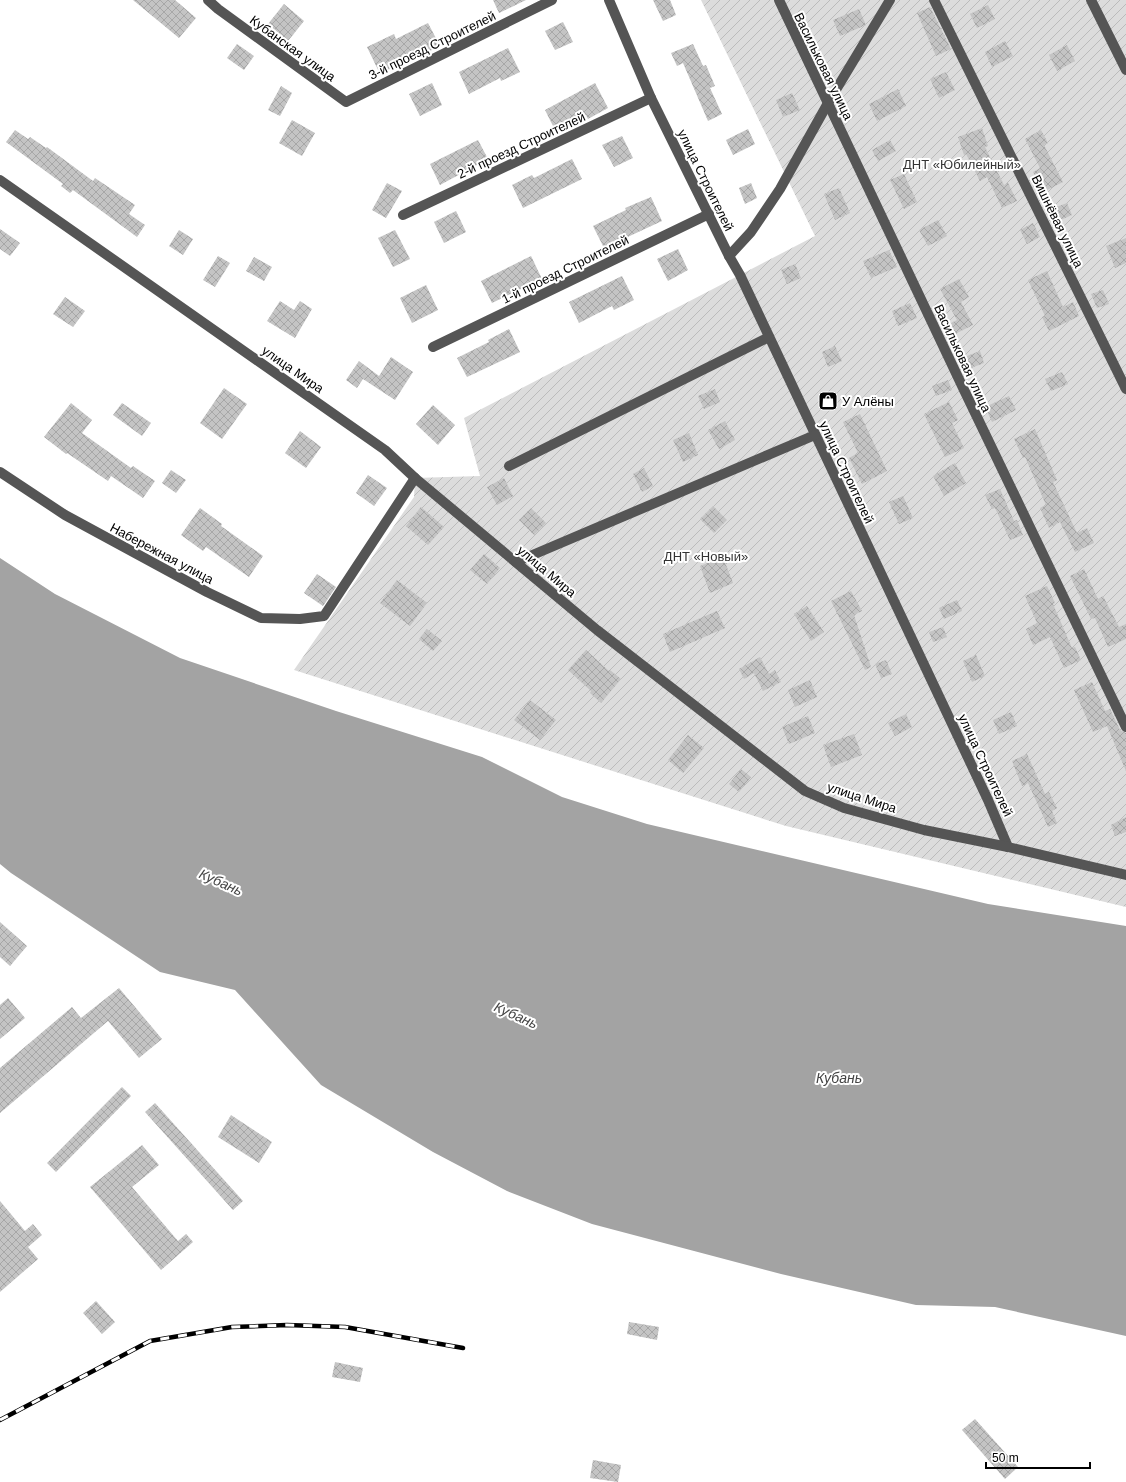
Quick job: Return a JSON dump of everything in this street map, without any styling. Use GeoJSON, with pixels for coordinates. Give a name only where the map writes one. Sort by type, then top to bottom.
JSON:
{"type":"FeatureCollection","features":[{"type":"Feature","properties":{"kind":"street","name":"Кубанская улица"},"geometry":{"type":"LineString","coordinates":[[208,0],[218,9],[346,102]]}},
{"type":"Feature","properties":{"kind":"street","name":"3-й проезд Строителей"},"geometry":{"type":"LineString","coordinates":[[346,102],[552,0]]}},
{"type":"Feature","properties":{"kind":"street","name":"улица Строителей"},"geometry":{"type":"LineString","coordinates":[[610,0],[651,98],[729,256],[740,275],[988,800],[1008,847]]}},
{"type":"Feature","properties":{"kind":"street","name":"Васильковая улица"},"geometry":{"type":"LineString","coordinates":[[779,0],[964,392],[1126,727]]}},
{"type":"Feature","properties":{"kind":"street"},"geometry":{"type":"LineString","coordinates":[[729,256],[751,232],[780,189],[828,103],[890,0]]}},
{"type":"Feature","properties":{"kind":"street","name":"Вишнёвая улица"},"geometry":{"type":"LineString","coordinates":[[934,0],[1126,389]]}},
{"type":"Feature","properties":{"kind":"street"},"geometry":{"type":"LineString","coordinates":[[1090,0],[1126,70]]}},
{"type":"Feature","properties":{"kind":"street","name":"2-й проезд Строителей"},"geometry":{"type":"LineString","coordinates":[[403,215],[651,98]]}},
{"type":"Feature","properties":{"kind":"street","name":"улица Мира"},"geometry":{"type":"LineString","coordinates":[[0,180],[385,450],[415,478],[597,630],[805,791],[844,808],[924,830],[1008,847],[1126,876]]}},
{"type":"Feature","properties":{"kind":"street","name":"1-й проезд Строителей"},"geometry":{"type":"LineString","coordinates":[[433,348],[709,214]]}},
{"type":"Feature","properties":{"kind":"street"},"geometry":{"type":"LineString","coordinates":[[509,466],[769,337]]}},
{"type":"Feature","properties":{"kind":"street"},"geometry":{"type":"LineString","coordinates":[[516,562],[815,435]]}},
{"type":"Feature","properties":{"kind":"street","name":"Набережная улица"},"geometry":{"type":"LineString","coordinates":[[0,472],[65,515],[207,592],[261,618],[300,619],[324,616],[415,478]]}},
{"type":"Feature","properties":{"kind":"green space"},"geometry":{"type":"Polygon","coordinates":[[[701,0],[1126,0],[1126,907],[786,826],[294,670],[414,497],[415,478],[480,476],[464,418],[815,236],[701,0]]]}},
{"type":"Feature","properties":{"kind":"water","name":"Кубань"},"geometry":{"type":"Polygon","coordinates":[[[0,558],[55,594],[180,658],[336,711],[482,757],[562,797],[647,824],[988,904],[1126,926],[1126,1336],[995,1307],[916,1305],[781,1274],[592,1224],[507,1191],[433,1152],[321,1085],[235,990],[160,972],[11,873],[0,864],[0,558]]]}},
{"type":"Feature","properties":{"kind":"building"},"geometry":{"type":"Polygon","coordinates":[[[133,0],[175,0],[196,18],[179,38],[133,0]]]}},
{"type":"Feature","properties":{"kind":"building"},"geometry":{"type":"Polygon","coordinates":[[[493,0],[526,0],[499,13],[493,0]]]}},
{"type":"Feature","properties":{"kind":"building"},"geometry":{"type":"Polygon","coordinates":[[[653,0],[670,0],[676,15],[663,21],[653,0]]]}},
{"type":"Feature","properties":{"kind":"building"},"geometry":{"type":"Polygon","coordinates":[[[284,4],[304,21],[288,41],[268,24],[284,4]]]}},
{"type":"Feature","properties":{"kind":"building"},"geometry":{"type":"Polygon","coordinates":[[[988,5],[995,19],[977,28],[970,14],[988,5]]]}},
{"type":"Feature","properties":{"kind":"building"},"geometry":{"type":"Polygon","coordinates":[[[930,7],[951,49],[936,56],[917,13],[930,7]]]}},
{"type":"Feature","properties":{"kind":"building"},"geometry":{"type":"Polygon","coordinates":[[[859,9],[866,25],[840,36],[833,20],[859,9]]]}},
{"type":"Feature","properties":{"kind":"building"},"geometry":{"type":"Polygon","coordinates":[[[563,22],[573,42],[555,50],[545,31],[563,22]]]}},
{"type":"Feature","properties":{"kind":"building"},"geometry":{"type":"Polygon","coordinates":[[[428,23],[440,46],[420,56],[419,54],[380,74],[367,47],[394,34],[396,39],[428,23]]]}},
{"type":"Feature","properties":{"kind":"building"},"geometry":{"type":"Polygon","coordinates":[[[1005,41],[1013,56],[992,67],[985,52],[1005,41]]]}},
{"type":"Feature","properties":{"kind":"building"},"geometry":{"type":"Polygon","coordinates":[[[237,44],[254,56],[244,70],[227,58],[237,44]]]}},
{"type":"Feature","properties":{"kind":"building"},"geometry":{"type":"Polygon","coordinates":[[[693,44],[703,66],[706,65],[715,86],[710,88],[722,114],[708,121],[683,63],[677,66],[671,53],[693,44]]]}},
{"type":"Feature","properties":{"kind":"building"},"geometry":{"type":"Polygon","coordinates":[[[1067,45],[1075,61],[1057,71],[1049,55],[1067,45]]]}},
{"type":"Feature","properties":{"kind":"building"},"geometry":{"type":"Polygon","coordinates":[[[508,48],[520,72],[501,81],[500,78],[469,94],[459,72],[508,48]]]}},
{"type":"Feature","properties":{"kind":"building"},"geometry":{"type":"Polygon","coordinates":[[[946,72],[955,90],[939,98],[930,79],[946,72]]]}},
{"type":"Feature","properties":{"kind":"building"},"geometry":{"type":"Polygon","coordinates":[[[432,83],[442,105],[420,116],[409,94],[432,83]]]}},
{"type":"Feature","properties":{"kind":"building"},"geometry":{"type":"Polygon","coordinates":[[[595,83],[608,108],[588,119],[586,115],[555,130],[545,110],[595,83]]]}},
{"type":"Feature","properties":{"kind":"building"},"geometry":{"type":"Polygon","coordinates":[[[281,86],[292,93],[280,116],[268,110],[281,86]]]}},
{"type":"Feature","properties":{"kind":"building"},"geometry":{"type":"Polygon","coordinates":[[[898,89],[906,106],[877,121],[869,104],[898,89]]]}},
{"type":"Feature","properties":{"kind":"building"},"geometry":{"type":"Polygon","coordinates":[[[792,93],[800,110],[783,117],[776,100],[792,93]]]}},
{"type":"Feature","properties":{"kind":"building"},"geometry":{"type":"Polygon","coordinates":[[[292,120],[315,133],[302,156],[279,143],[292,120]]]}},
{"type":"Feature","properties":{"kind":"building"},"geometry":{"type":"Polygon","coordinates":[[[982,128],[988,146],[985,147],[1004,185],[1008,183],[1017,201],[1002,208],[987,177],[980,181],[966,154],[964,155],[958,137],[982,128]]]}},
{"type":"Feature","properties":{"kind":"building"},"geometry":{"type":"Polygon","coordinates":[[[748,129],[755,144],[733,155],[726,140],[748,129]]]}},
{"type":"Feature","properties":{"kind":"building"},"geometry":{"type":"Polygon","coordinates":[[[15,130],[28,139],[30,137],[46,148],[47,147],[93,181],[95,178],[135,205],[129,214],[145,225],[137,237],[73,190],[70,193],[61,186],[63,184],[6,142],[15,130]]]}},
{"type":"Feature","properties":{"kind":"building"},"geometry":{"type":"Polygon","coordinates":[[[1041,130],[1048,143],[1044,145],[1063,182],[1043,192],[1033,172],[1040,168],[1025,139],[1041,130]]]}},
{"type":"Feature","properties":{"kind":"building"},"geometry":{"type":"Polygon","coordinates":[[[622,136],[633,158],[614,167],[602,145],[622,136]]]}},
{"type":"Feature","properties":{"kind":"building"},"geometry":{"type":"Polygon","coordinates":[[[478,140],[488,159],[440,185],[430,164],[478,140]]]}},
{"type":"Feature","properties":{"kind":"building"},"geometry":{"type":"Polygon","coordinates":[[[890,140],[896,151],[878,161],[872,150],[890,140]]]}},
{"type":"Feature","properties":{"kind":"building"},"geometry":{"type":"Polygon","coordinates":[[[572,159],[582,179],[523,208],[512,185],[532,175],[534,178],[572,159]]]}},
{"type":"Feature","properties":{"kind":"building"},"geometry":{"type":"Polygon","coordinates":[[[904,174],[917,202],[904,209],[890,180],[904,174]]]}},
{"type":"Feature","properties":{"kind":"building"},"geometry":{"type":"Polygon","coordinates":[[[387,183],[402,191],[386,218],[372,210],[387,183]]]}},
{"type":"Feature","properties":{"kind":"building"},"geometry":{"type":"Polygon","coordinates":[[[751,183],[757,198],[745,204],[739,188],[751,183]]]}},
{"type":"Feature","properties":{"kind":"building"},"geometry":{"type":"Polygon","coordinates":[[[839,188],[850,213],[835,220],[824,194],[839,188]]]}},
{"type":"Feature","properties":{"kind":"building"},"geometry":{"type":"Polygon","coordinates":[[[651,197],[662,221],[604,248],[593,226],[626,210],[625,208],[651,197]]]}},
{"type":"Feature","properties":{"kind":"building"},"geometry":{"type":"Polygon","coordinates":[[[1067,203],[1072,215],[1056,222],[1051,209],[1067,203]]]}},
{"type":"Feature","properties":{"kind":"building"},"geometry":{"type":"Polygon","coordinates":[[[456,211],[466,232],[444,243],[434,222],[456,211]]]}},
{"type":"Feature","properties":{"kind":"building"},"geometry":{"type":"Polygon","coordinates":[[[938,220],[947,236],[928,246],[919,230],[938,220]]]}},
{"type":"Feature","properties":{"kind":"building"},"geometry":{"type":"Polygon","coordinates":[[[1033,223],[1040,237],[1027,244],[1020,230],[1033,223]]]}},
{"type":"Feature","properties":{"kind":"building"},"geometry":{"type":"Polygon","coordinates":[[[0,229],[20,243],[10,256],[0,249],[0,229]]]}},
{"type":"Feature","properties":{"kind":"building"},"geometry":{"type":"Polygon","coordinates":[[[179,230],[193,239],[183,255],[169,246],[179,230]]]}},
{"type":"Feature","properties":{"kind":"building"},"geometry":{"type":"Polygon","coordinates":[[[395,230],[410,259],[393,267],[378,238],[395,230]]]}},
{"type":"Feature","properties":{"kind":"building"},"geometry":{"type":"Polygon","coordinates":[[[1126,238],[1126,263],[1115,268],[1106,246],[1126,238]]]}},
{"type":"Feature","properties":{"kind":"building"},"geometry":{"type":"Polygon","coordinates":[[[678,249],[688,270],[668,281],[657,259],[678,249]]]}},
{"type":"Feature","properties":{"kind":"building"},"geometry":{"type":"Polygon","coordinates":[[[889,250],[897,267],[871,278],[863,261],[889,250]]]}},
{"type":"Feature","properties":{"kind":"building"},"geometry":{"type":"Polygon","coordinates":[[[218,256],[230,263],[215,287],[203,280],[218,256]]]}},
{"type":"Feature","properties":{"kind":"building"},"geometry":{"type":"Polygon","coordinates":[[[531,256],[542,279],[492,303],[481,281],[531,256]]]}},
{"type":"Feature","properties":{"kind":"building"},"geometry":{"type":"Polygon","coordinates":[[[254,257],[272,267],[264,281],[246,271],[254,257]]]}},
{"type":"Feature","properties":{"kind":"building"},"geometry":{"type":"Polygon","coordinates":[[[795,264],[801,278],[787,284],[781,270],[795,264]]]}},
{"type":"Feature","properties":{"kind":"building"},"geometry":{"type":"Polygon","coordinates":[[[1047,271],[1063,307],[1073,302],[1079,316],[1049,331],[1042,317],[1045,316],[1028,280],[1047,271]]]}},
{"type":"Feature","properties":{"kind":"building"},"geometry":{"type":"Polygon","coordinates":[[[622,276],[634,300],[614,310],[612,306],[579,323],[569,302],[622,276]]]}},
{"type":"Feature","properties":{"kind":"building"},"geometry":{"type":"Polygon","coordinates":[[[959,279],[969,297],[961,302],[973,325],[955,334],[949,324],[957,320],[940,289],[959,279]]]}},
{"type":"Feature","properties":{"kind":"building"},"geometry":{"type":"Polygon","coordinates":[[[426,285],[438,310],[412,323],[400,298],[426,285]]]}},
{"type":"Feature","properties":{"kind":"building"},"geometry":{"type":"Polygon","coordinates":[[[1103,290],[1109,304],[1097,308],[1091,294],[1103,290]]]}},
{"type":"Feature","properties":{"kind":"building"},"geometry":{"type":"Polygon","coordinates":[[[65,297],[85,311],[73,327],[53,314],[65,297]]]}},
{"type":"Feature","properties":{"kind":"building"},"geometry":{"type":"Polygon","coordinates":[[[280,301],[294,310],[300,301],[312,309],[295,338],[267,321],[280,301]]]}},
{"type":"Feature","properties":{"kind":"building"},"geometry":{"type":"Polygon","coordinates":[[[910,303],[917,318],[898,326],[892,311],[910,303]]]}},
{"type":"Feature","properties":{"kind":"building"},"geometry":{"type":"Polygon","coordinates":[[[509,329],[520,352],[467,377],[457,358],[489,342],[488,340],[509,329]]]}},
{"type":"Feature","properties":{"kind":"building"},"geometry":{"type":"Polygon","coordinates":[[[835,346],[842,361],[828,367],[822,352],[835,346]]]}},
{"type":"Feature","properties":{"kind":"building"},"geometry":{"type":"Polygon","coordinates":[[[980,351],[984,363],[971,368],[967,356],[980,351]]]}},
{"type":"Feature","properties":{"kind":"building"},"geometry":{"type":"Polygon","coordinates":[[[391,357],[413,372],[395,400],[363,379],[357,388],[346,380],[359,361],[379,376],[391,357]]]}},
{"type":"Feature","properties":{"kind":"building"},"geometry":{"type":"Polygon","coordinates":[[[1062,372],[1068,384],[1051,391],[1045,379],[1062,372]]]}},
{"type":"Feature","properties":{"kind":"building"},"geometry":{"type":"Polygon","coordinates":[[[948,380],[952,390],[936,396],[932,386],[948,380]]]}},
{"type":"Feature","properties":{"kind":"building"},"geometry":{"type":"Polygon","coordinates":[[[224,388],[247,404],[222,439],[200,423],[224,388]]]}},
{"type":"Feature","properties":{"kind":"building"},"geometry":{"type":"Polygon","coordinates":[[[715,389],[720,402],[704,409],[698,396],[715,389]]]}},
{"type":"Feature","properties":{"kind":"building"},"geometry":{"type":"Polygon","coordinates":[[[1009,396],[1016,410],[992,422],[985,407],[1009,396]]]}},
{"type":"Feature","properties":{"kind":"building"},"geometry":{"type":"Polygon","coordinates":[[[949,402],[958,420],[952,423],[964,448],[945,457],[924,414],[949,402]]]}},
{"type":"Feature","properties":{"kind":"building"},"geometry":{"type":"Polygon","coordinates":[[[71,403],[92,420],[82,433],[131,468],[133,466],[155,481],[143,498],[111,476],[108,481],[67,453],[66,454],[44,437],[71,403]]]}},
{"type":"Feature","properties":{"kind":"building"},"geometry":{"type":"Polygon","coordinates":[[[122,403],[151,423],[142,436],[113,415],[122,403]]]}},
{"type":"Feature","properties":{"kind":"building"},"geometry":{"type":"Polygon","coordinates":[[[433,405],[455,425],[438,445],[416,424],[433,405]]]}},
{"type":"Feature","properties":{"kind":"building"},"geometry":{"type":"Polygon","coordinates":[[[860,414],[887,471],[862,484],[849,458],[858,453],[843,422],[860,414]]]}},
{"type":"Feature","properties":{"kind":"building"},"geometry":{"type":"Polygon","coordinates":[[[725,421],[735,440],[719,449],[708,430],[725,421]]]}},
{"type":"Feature","properties":{"kind":"building"},"geometry":{"type":"Polygon","coordinates":[[[1035,429],[1057,480],[1053,482],[1077,533],[1087,528],[1094,543],[1075,552],[1060,522],[1049,528],[1040,508],[1046,505],[1025,457],[1023,458],[1014,439],[1035,429]]]}},
{"type":"Feature","properties":{"kind":"building"},"geometry":{"type":"Polygon","coordinates":[[[300,431],[321,447],[306,468],[285,453],[300,431]]]}},
{"type":"Feature","properties":{"kind":"building"},"geometry":{"type":"Polygon","coordinates":[[[689,433],[698,455],[683,462],[673,440],[689,433]]]}},
{"type":"Feature","properties":{"kind":"building"},"geometry":{"type":"Polygon","coordinates":[[[955,463],[966,483],[944,496],[933,476],[955,463]]]}},
{"type":"Feature","properties":{"kind":"building"},"geometry":{"type":"Polygon","coordinates":[[[644,468],[653,486],[642,492],[633,474],[644,468]]]}},
{"type":"Feature","properties":{"kind":"building"},"geometry":{"type":"Polygon","coordinates":[[[171,470],[186,480],[176,493],[162,483],[171,470]]]}},
{"type":"Feature","properties":{"kind":"building"},"geometry":{"type":"Polygon","coordinates":[[[368,475],[387,488],[374,506],[356,493],[368,475]]]}},
{"type":"Feature","properties":{"kind":"building"},"geometry":{"type":"Polygon","coordinates":[[[504,478],[513,496],[497,505],[487,487],[504,478]]]}},
{"type":"Feature","properties":{"kind":"building"},"geometry":{"type":"Polygon","coordinates":[[[1000,489],[1014,521],[1017,520],[1023,535],[1010,540],[995,508],[992,509],[985,495],[1000,489]]]}},
{"type":"Feature","properties":{"kind":"building"},"geometry":{"type":"Polygon","coordinates":[[[903,496],[913,518],[899,524],[889,502],[903,496]]]}},
{"type":"Feature","properties":{"kind":"building"},"geometry":{"type":"Polygon","coordinates":[[[713,506],[727,520],[714,533],[700,519],[713,506]]]}},
{"type":"Feature","properties":{"kind":"building"},"geometry":{"type":"Polygon","coordinates":[[[421,507],[444,527],[428,545],[406,526],[421,507]]]}},
{"type":"Feature","properties":{"kind":"building"},"geometry":{"type":"Polygon","coordinates":[[[200,508],[222,524],[221,526],[263,556],[249,577],[206,547],[203,551],[181,535],[200,508]]]}},
{"type":"Feature","properties":{"kind":"building"},"geometry":{"type":"Polygon","coordinates":[[[531,508],[546,523],[534,535],[519,520],[531,508]]]}},
{"type":"Feature","properties":{"kind":"building"},"geometry":{"type":"Polygon","coordinates":[[[484,554],[500,568],[487,584],[470,570],[484,554]]]}},
{"type":"Feature","properties":{"kind":"building"},"geometry":{"type":"Polygon","coordinates":[[[723,557],[733,583],[710,593],[700,566],[723,557]]]}},
{"type":"Feature","properties":{"kind":"building"},"geometry":{"type":"Polygon","coordinates":[[[1084,569],[1098,599],[1103,596],[1119,627],[1126,624],[1126,639],[1108,647],[1095,618],[1091,619],[1070,576],[1084,569]]]}},
{"type":"Feature","properties":{"kind":"building"},"geometry":{"type":"Polygon","coordinates":[[[317,574],[336,587],[323,606],[304,593],[317,574]]]}},
{"type":"Feature","properties":{"kind":"building"},"geometry":{"type":"Polygon","coordinates":[[[397,580],[427,603],[410,626],[380,603],[397,580]]]}},
{"type":"Feature","properties":{"kind":"building"},"geometry":{"type":"Polygon","coordinates":[[[1047,586],[1072,648],[1075,647],[1081,660],[1064,668],[1050,637],[1033,645],[1026,629],[1037,623],[1025,596],[1047,586]]]}},
{"type":"Feature","properties":{"kind":"building"},"geometry":{"type":"Polygon","coordinates":[[[851,591],[862,611],[854,615],[871,667],[865,670],[831,601],[851,591]]]}},
{"type":"Feature","properties":{"kind":"building"},"geometry":{"type":"Polygon","coordinates":[[[957,600],[962,611],[944,619],[939,608],[957,600]]]}},
{"type":"Feature","properties":{"kind":"building"},"geometry":{"type":"Polygon","coordinates":[[[807,606],[824,632],[811,641],[794,614],[807,606]]]}},
{"type":"Feature","properties":{"kind":"building"},"geometry":{"type":"Polygon","coordinates":[[[717,611],[725,628],[670,652],[663,634],[717,611]]]}},
{"type":"Feature","properties":{"kind":"building"},"geometry":{"type":"Polygon","coordinates":[[[943,627],[947,637],[933,642],[929,632],[943,627]]]}},
{"type":"Feature","properties":{"kind":"building"},"geometry":{"type":"Polygon","coordinates":[[[427,629],[442,641],[433,651],[419,639],[427,629]]]}},
{"type":"Feature","properties":{"kind":"building"},"geometry":{"type":"Polygon","coordinates":[[[586,650],[609,671],[610,670],[621,679],[601,703],[590,693],[591,691],[568,670],[586,650]]]}},
{"type":"Feature","properties":{"kind":"building"},"geometry":{"type":"Polygon","coordinates":[[[976,655],[985,676],[972,682],[963,661],[976,655]]]}},
{"type":"Feature","properties":{"kind":"building"},"geometry":{"type":"Polygon","coordinates":[[[760,657],[769,674],[775,670],[781,682],[763,691],[754,673],[744,679],[739,669],[760,657]]]}},
{"type":"Feature","properties":{"kind":"building"},"geometry":{"type":"Polygon","coordinates":[[[886,660],[892,674],[881,678],[875,664],[886,660]]]}},
{"type":"Feature","properties":{"kind":"building"},"geometry":{"type":"Polygon","coordinates":[[[810,680],[817,697],[795,707],[788,690],[810,680]]]}},
{"type":"Feature","properties":{"kind":"building"},"geometry":{"type":"Polygon","coordinates":[[[1092,682],[1105,711],[1110,709],[1120,730],[1126,733],[1126,771],[1107,726],[1093,732],[1074,690],[1092,682]]]}},
{"type":"Feature","properties":{"kind":"building"},"geometry":{"type":"Polygon","coordinates":[[[530,700],[556,720],[540,740],[514,720],[530,700]]]}},
{"type":"Feature","properties":{"kind":"building"},"geometry":{"type":"Polygon","coordinates":[[[1011,712],[1017,726],[999,734],[993,720],[1011,712]]]}},
{"type":"Feature","properties":{"kind":"building"},"geometry":{"type":"Polygon","coordinates":[[[906,714],[912,727],[895,736],[888,723],[906,714]]]}},
{"type":"Feature","properties":{"kind":"building"},"geometry":{"type":"Polygon","coordinates":[[[808,716],[815,733],[789,744],[782,727],[808,716]]]}},
{"type":"Feature","properties":{"kind":"building"},"geometry":{"type":"Polygon","coordinates":[[[854,734],[862,755],[831,767],[823,745],[854,734]]]}},
{"type":"Feature","properties":{"kind":"building"},"geometry":{"type":"Polygon","coordinates":[[[688,735],[704,748],[683,773],[668,760],[688,735]]]}},
{"type":"Feature","properties":{"kind":"building"},"geometry":{"type":"Polygon","coordinates":[[[1027,754],[1045,794],[1049,792],[1057,808],[1052,811],[1057,823],[1048,827],[1028,783],[1022,786],[1012,761],[1027,754]]]}},
{"type":"Feature","properties":{"kind":"building"},"geometry":{"type":"Polygon","coordinates":[[[741,769],[751,777],[739,792],[729,784],[741,769]]]}},
{"type":"Feature","properties":{"kind":"building"},"geometry":{"type":"Polygon","coordinates":[[[1126,817],[1126,832],[1115,836],[1111,825],[1126,817]]]}},
{"type":"Feature","properties":{"kind":"building"},"geometry":{"type":"Polygon","coordinates":[[[0,922],[27,946],[10,966],[0,957],[0,922]]]}},
{"type":"Feature","properties":{"kind":"building"},"geometry":{"type":"Polygon","coordinates":[[[119,988],[162,1039],[139,1058],[108,1021],[0,1113],[0,1068],[72,1007],[81,1018],[119,988]]]}},
{"type":"Feature","properties":{"kind":"building"},"geometry":{"type":"Polygon","coordinates":[[[8,998],[25,1018],[0,1039],[0,1005],[8,998]]]}},
{"type":"Feature","properties":{"kind":"building"},"geometry":{"type":"Polygon","coordinates":[[[122,1087],[131,1096],[56,1172],[47,1163],[122,1087]]]}},
{"type":"Feature","properties":{"kind":"building"},"geometry":{"type":"Polygon","coordinates":[[[155,1103],[243,1201],[233,1210],[145,1112],[155,1103]]]}},
{"type":"Feature","properties":{"kind":"building"},"geometry":{"type":"Polygon","coordinates":[[[231,1115],[272,1142],[259,1163],[218,1137],[231,1115]]]}},
{"type":"Feature","properties":{"kind":"building"},"geometry":{"type":"Polygon","coordinates":[[[142,1145],[159,1165],[132,1187],[178,1241],[186,1234],[193,1242],[161,1270],[90,1187],[142,1145]]]}},
{"type":"Feature","properties":{"kind":"building"},"geometry":{"type":"Polygon","coordinates":[[[0,1201],[25,1231],[33,1224],[42,1235],[28,1247],[38,1259],[0,1292],[0,1201]]]}},
{"type":"Feature","properties":{"kind":"building"},"geometry":{"type":"Polygon","coordinates":[[[96,1301],[115,1322],[102,1334],[83,1313],[96,1301]]]}},
{"type":"Feature","properties":{"kind":"building"},"geometry":{"type":"Polygon","coordinates":[[[629,1322],[659,1327],[657,1340],[627,1334],[629,1322]]]}},
{"type":"Feature","properties":{"kind":"building"},"geometry":{"type":"Polygon","coordinates":[[[335,1362],[363,1368],[360,1382],[332,1377],[335,1362]]]}},
{"type":"Feature","properties":{"kind":"building"},"geometry":{"type":"Polygon","coordinates":[[[975,1419],[1018,1467],[1005,1479],[962,1430],[975,1419]]]}},
{"type":"Feature","properties":{"kind":"building"},"geometry":{"type":"Polygon","coordinates":[[[593,1460],[621,1465],[618,1482],[590,1478],[593,1460]]]}},
{"type":"Feature","properties":{"kind":"railway"},"geometry":{"type":"LineString","coordinates":[[0,1420],[150,1341],[232,1327],[287,1325],[345,1327],[463,1348]]}},
{"type":"Feature","properties":{"kind":"place","name":"У Алёны"},"geometry":{"type":"Point","coordinates":[828,401]}},
{"type":"Feature","properties":{"kind":"park label","name":"ДНТ «Юбилейный»"},"geometry":{"type":"Point","coordinates":[962,164]}},
{"type":"Feature","properties":{"kind":"park label","name":"ДНТ «Новый»"},"geometry":{"type":"Point","coordinates":[706,556]}}]}
